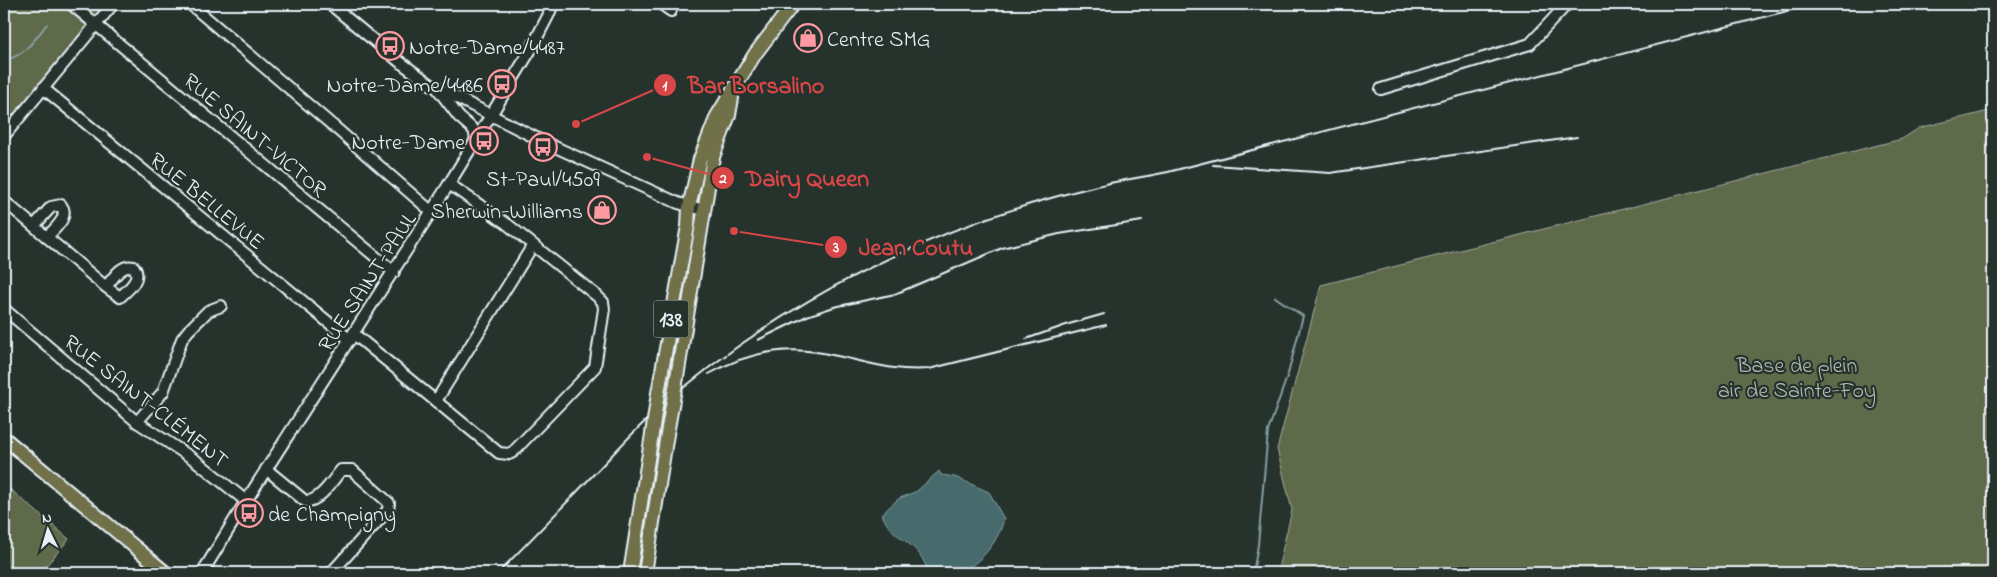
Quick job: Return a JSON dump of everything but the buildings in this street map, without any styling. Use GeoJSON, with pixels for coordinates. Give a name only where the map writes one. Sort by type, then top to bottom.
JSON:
{"type":"FeatureCollection","features":[{"type":"Feature","properties":{"kind":"main road","name":"138"},"geometry":{"type":"LineString","coordinates":[[630,573],[658,393],[688,226],[689,207],[700,159],[717,116],[755,54],[793,4]]}},
{"type":"Feature","properties":{"kind":"main road"},"geometry":{"type":"LineString","coordinates":[[645,573],[704,210],[714,157],[729,115],[732,94]]}},
{"type":"Feature","properties":{"kind":"main road"},"geometry":{"type":"LineString","coordinates":[[4,438],[166,573]]}},
{"type":"Feature","properties":{"kind":"street","name":"RUE SAINT-VICTOR"},"geometry":{"type":"LineString","coordinates":[[71,4],[394,272]]}},
{"type":"Feature","properties":{"kind":"street"},"geometry":{"type":"LineString","coordinates":[[4,136],[112,4]]}},
{"type":"Feature","properties":{"kind":"street"},"geometry":{"type":"LineString","coordinates":[[190,4],[432,212]]}},
{"type":"Feature","properties":{"kind":"street"},"geometry":{"type":"LineString","coordinates":[[330,4],[400,62],[437,88],[542,141],[676,203],[704,210]]}},
{"type":"Feature","properties":{"kind":"street","name":"RUE SAINT-PAUL"},"geometry":{"type":"LineString","coordinates":[[202,573],[266,469],[432,212],[530,51],[553,4]]}},
{"type":"Feature","properties":{"kind":"street"},"geometry":{"type":"LineString","coordinates":[[661,4],[671,11]]}},
{"type":"Feature","properties":{"kind":"street"},"geometry":{"type":"LineString","coordinates":[[1381,89],[1530,44],[1567,4]]}},
{"type":"Feature","properties":{"kind":"street","name":"RUE BELLEVUE"},"geometry":{"type":"LineString","coordinates":[[43,88],[499,453],[509,454],[513,452],[594,366],[604,309],[603,302],[533,245]]}},
{"type":"Feature","properties":{"kind":"street"},"geometry":{"type":"LineString","coordinates":[[437,88],[459,117],[474,130],[476,139]]}},
{"type":"Feature","properties":{"kind":"street"},"geometry":{"type":"LineString","coordinates":[[436,402],[533,245],[507,224],[449,184]]}},
{"type":"Feature","properties":{"kind":"street"},"geometry":{"type":"LineString","coordinates":[[4,201],[106,287]]}},
{"type":"Feature","properties":{"kind":"street"},"geometry":{"type":"LineString","coordinates":[[34,226],[51,207],[62,205],[65,210],[65,216],[47,237]]}},
{"type":"Feature","properties":{"kind":"street"},"geometry":{"type":"LineString","coordinates":[[137,422],[163,392],[182,339],[188,330],[208,311],[221,306]]}},
{"type":"Feature","properties":{"kind":"street","name":"RUE SAINT-CLÉMENT"},"geometry":{"type":"LineString","coordinates":[[4,309],[137,422],[195,460],[246,501]]}},
{"type":"Feature","properties":{"kind":"street"},"geometry":{"type":"LineString","coordinates":[[266,469],[305,501],[311,502],[341,470],[352,470],[390,503],[388,510],[331,573]]}},
{"type":"Feature","properties":{"kind":"green space"},"geometry":{"type":"Polygon","coordinates":[[[4,4],[106,4],[4,129],[4,4]]]}},
{"type":"Feature","properties":{"kind":"green space","name":"Base de plein air de Sainte-Foy"},"geometry":{"type":"Polygon","coordinates":[[[1993,110],[1993,573],[1277,573],[1292,510],[1277,449],[1321,285],[1902,139],[1919,128],[1993,110]]]}},
{"type":"Feature","properties":{"kind":"green space"},"geometry":{"type":"Polygon","coordinates":[[[4,484],[69,539],[40,573],[4,573],[4,484]]]}},
{"type":"Feature","properties":{"kind":"water"},"geometry":{"type":"Polygon","coordinates":[[[939,471],[941,475],[955,477],[989,492],[1004,519],[997,536],[986,553],[962,571],[953,573],[929,573],[917,552],[892,530],[882,514],[898,499],[917,491],[939,471]]]}},
{"type":"Feature","properties":{"kind":"waterway"},"geometry":{"type":"LineString","coordinates":[[4,60],[23,51],[47,24]]}},
{"type":"Feature","properties":{"kind":"waterway"},"geometry":{"type":"LineString","coordinates":[[1253,573],[1258,545],[1268,431],[1288,374],[1303,316],[1275,297]]}},
{"type":"Feature","properties":{"kind":"railway"},"geometry":{"type":"LineString","coordinates":[[498,573],[655,412],[704,372],[755,335],[807,302],[862,272],[919,245],[977,222],[1036,202],[1106,184],[1168,172],[1814,4]]}},
{"type":"Feature","properties":{"kind":"railway"},"geometry":{"type":"LineString","coordinates":[[1213,165],[1330,173],[1577,137]]}},
{"type":"Feature","properties":{"kind":"railway"},"geometry":{"type":"LineString","coordinates":[[758,340],[807,316],[834,307],[895,294],[1002,248],[1059,234],[1142,221]]}},
{"type":"Feature","properties":{"kind":"railway"},"geometry":{"type":"LineString","coordinates":[[1026,339],[1104,314]]}},
{"type":"Feature","properties":{"kind":"railway"},"geometry":{"type":"LineString","coordinates":[[709,374],[748,357],[788,350],[816,352],[885,367],[929,369],[1106,325]]}},
{"type":"Feature","properties":{"kind":"place","name":"Centre SMG"},"geometry":{"type":"Point","coordinates":[808,38]}},
{"type":"Feature","properties":{"kind":"place","name":"Notre-Dame/4487"},"geometry":{"type":"Point","coordinates":[390,46]}},
{"type":"Feature","properties":{"kind":"place","name":"Notre-Dame/4486"},"geometry":{"type":"Point","coordinates":[502,84]}},
{"type":"Feature","properties":{"kind":"place","name":"Bar Borsalino"},"geometry":{"type":"Point","coordinates":[576,124]}},
{"type":"Feature","properties":{"kind":"place","name":"Notre-Dame"},"geometry":{"type":"Point","coordinates":[484,141]}},
{"type":"Feature","properties":{"kind":"place","name":"St-Paul/4509"},"geometry":{"type":"Point","coordinates":[543,147]}},
{"type":"Feature","properties":{"kind":"place","name":"Dairy Queen"},"geometry":{"type":"Point","coordinates":[647,157]}},
{"type":"Feature","properties":{"kind":"place","name":"Sherwin-Williams"},"geometry":{"type":"Point","coordinates":[602,210]}},
{"type":"Feature","properties":{"kind":"place","name":"Jean Coutu"},"geometry":{"type":"Point","coordinates":[734,231]}},
{"type":"Feature","properties":{"kind":"place","name":"de Champigny"},"geometry":{"type":"Point","coordinates":[249,513]}}]}
